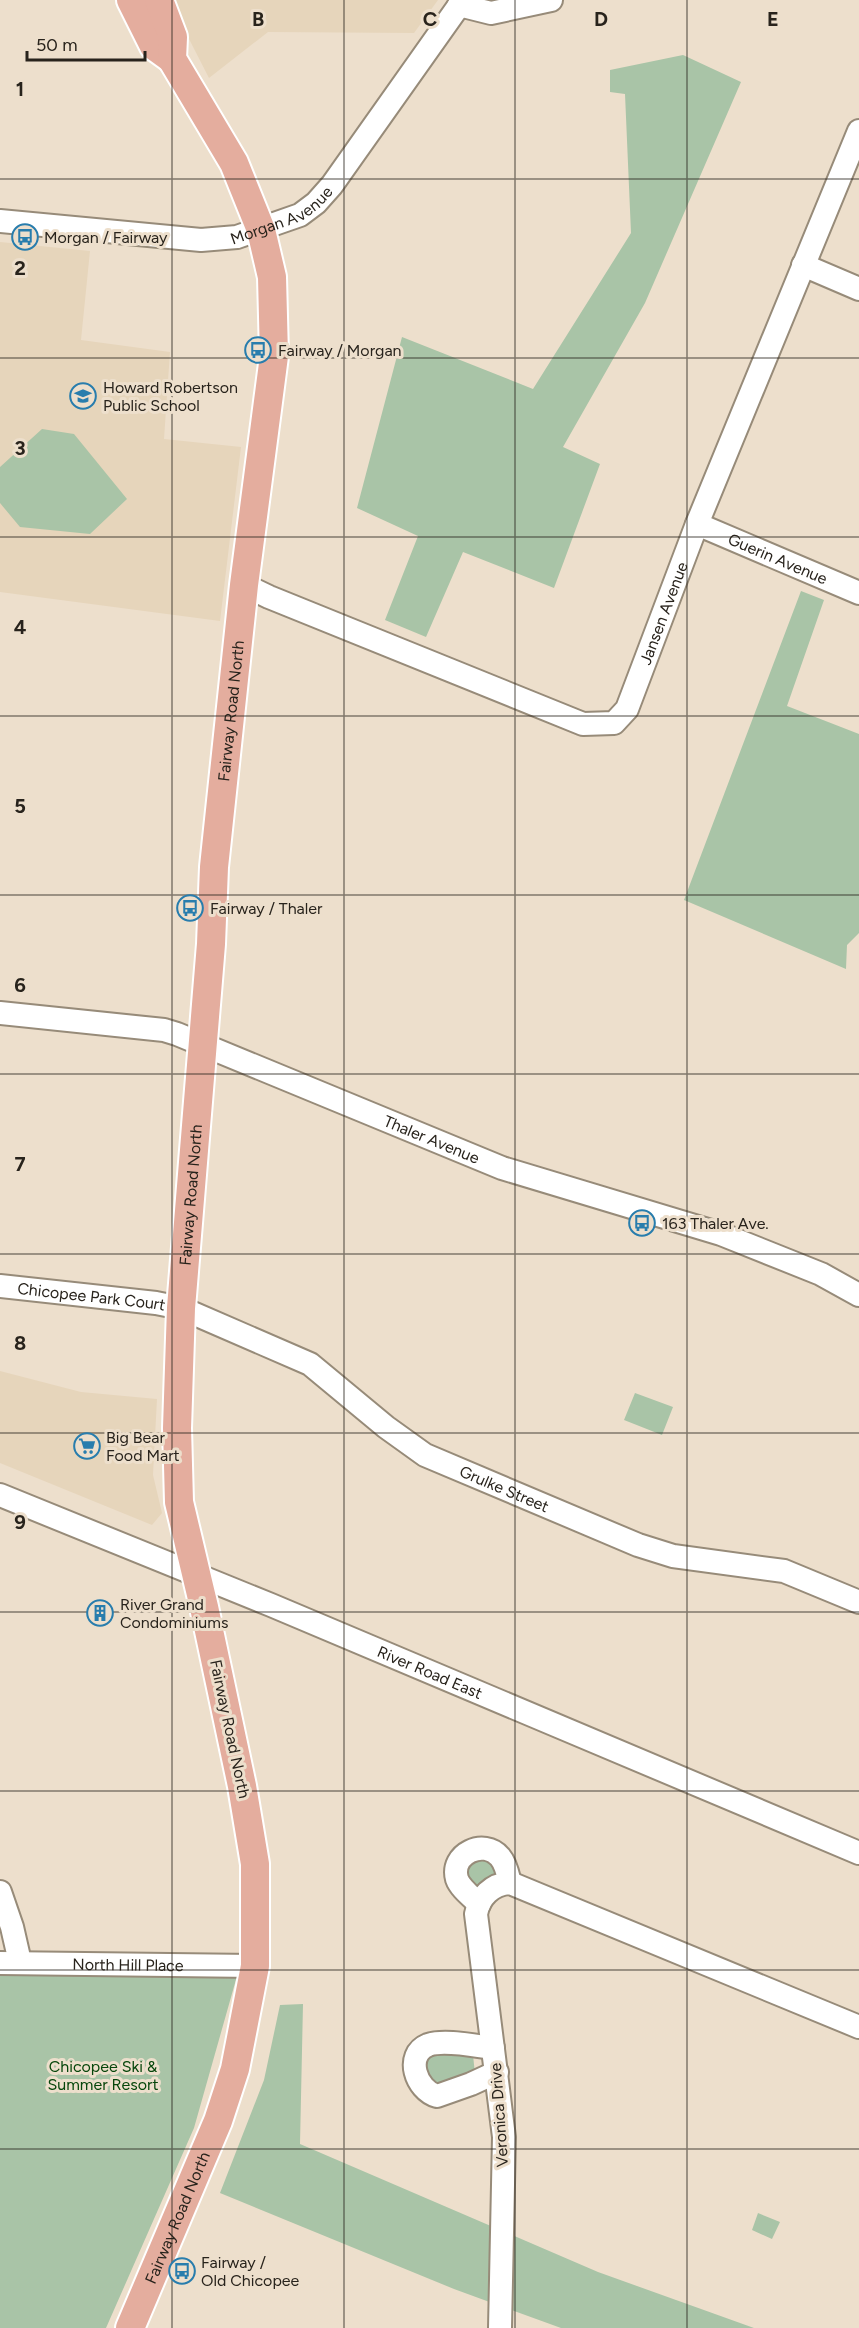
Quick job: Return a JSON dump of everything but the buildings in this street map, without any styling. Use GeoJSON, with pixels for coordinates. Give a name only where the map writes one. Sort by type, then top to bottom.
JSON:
{"type":"FeatureCollection","features":[{"type":"Feature","properties":{"kind":"main road","name":"Fairway Road North"},"geometry":{"type":"LineString","coordinates":[[130,2328],[218,2121],[235,2069],[255,1966],[255,1864],[242,1786],[198,1576],[179,1502],[177,1428],[181,1308],[201,1043],[211,944],[214,867],[244,585],[274,356],[272,277],[261,230],[234,163],[172,58],[154,46],[131,0]]}},
{"type":"Feature","properties":{"kind":"main road","name":"Fairway Road North"},"geometry":{"type":"LineString","coordinates":[[159,0],[173,37],[172,58]]}},
{"type":"Feature","properties":{"kind":"street"},"geometry":{"type":"LineString","coordinates":[[461,2],[491,13],[551,0]]}},
{"type":"Feature","properties":{"kind":"street","name":"Morgan Avenue"},"geometry":{"type":"LineString","coordinates":[[0,221],[201,240],[237,237],[300,215],[316,203],[332,185],[461,2]]}},
{"type":"Feature","properties":{"kind":"street","name":"Jansen Avenue"},"geometry":{"type":"LineString","coordinates":[[244,585],[275,600],[583,724],[614,723],[627,709],[697,524],[859,131]]}},
{"type":"Feature","properties":{"kind":"street"},"geometry":{"type":"LineString","coordinates":[[803,266],[859,289]]}},
{"type":"Feature","properties":{"kind":"street","name":"Guerin Avenue"},"geometry":{"type":"LineString","coordinates":[[697,524],[859,593]]}},
{"type":"Feature","properties":{"kind":"street","name":"Thaler Avenue"},"geometry":{"type":"LineString","coordinates":[[0,1013],[164,1030],[201,1043],[502,1168],[721,1234],[821,1274],[859,1295]]}},
{"type":"Feature","properties":{"kind":"street","name":"Chicopee Park Court"},"geometry":{"type":"LineString","coordinates":[[0,1286],[156,1303],[181,1308]]}},
{"type":"Feature","properties":{"kind":"street","name":"Grulke Street"},"geometry":{"type":"LineString","coordinates":[[181,1308],[310,1364],[386,1428],[425,1455],[638,1545],[673,1556],[784,1571],[859,1602]]}},
{"type":"Feature","properties":{"kind":"street","name":"River Road East"},"geometry":{"type":"LineString","coordinates":[[0,1495],[859,1853]]}},
{"type":"Feature","properties":{"kind":"street"},"geometry":{"type":"LineString","coordinates":[[510,1883],[504,1862],[496,1852],[481,1848],[466,1853],[459,1860],[457,1878],[460,1885],[479,1904],[492,1889],[510,1883],[859,2027]]}},
{"type":"Feature","properties":{"kind":"street"},"geometry":{"type":"LineString","coordinates":[[0,1893],[12,1927],[10,1963]]}},
{"type":"Feature","properties":{"kind":"street","name":"Veronica Drive"},"geometry":{"type":"LineString","coordinates":[[479,1904],[476,1914],[504,2138],[500,2328]]}},
{"type":"Feature","properties":{"kind":"street","name":"North Hill Place"},"geometry":{"type":"LineString","coordinates":[[10,1963],[255,1966]]}},
{"type":"Feature","properties":{"kind":"street"},"geometry":{"type":"LineString","coordinates":[[493,2048],[430,2044],[418,2054],[416,2072],[422,2087],[437,2096],[496,2072]]}},
{"type":"Feature","properties":{"kind":"shaded area"},"geometry":{"type":"Polygon","coordinates":[[[173,0],[438,0],[414,33],[268,32],[209,78],[187,35],[173,0]]]}},
{"type":"Feature","properties":{"kind":"shaded area","name":"Howard Robertson Public School"},"geometry":{"type":"Polygon","coordinates":[[[0,242],[90,251],[81,340],[170,352],[164,439],[241,447],[220,621],[0,592],[0,242]]]}},
{"type":"Feature","properties":{"kind":"shaded area"},"geometry":{"type":"Polygon","coordinates":[[[0,1371],[81,1392],[157,1399],[153,1475],[162,1513],[152,1525],[0,1463],[0,1371]]]}},
{"type":"Feature","properties":{"kind":"green space"},"geometry":{"type":"Polygon","coordinates":[[[683,55],[741,82],[645,303],[563,447],[600,464],[554,588],[463,552],[426,637],[385,620],[418,536],[357,508],[402,337],[533,389],[631,233],[625,94],[610,92],[610,70],[683,55]]]}},
{"type":"Feature","properties":{"kind":"green space"},"geometry":{"type":"Polygon","coordinates":[[[42,429],[74,434],[127,499],[90,534],[20,527],[0,503],[0,467],[42,429]]]}},
{"type":"Feature","properties":{"kind":"green space"},"geometry":{"type":"Polygon","coordinates":[[[801,591],[824,600],[787,706],[859,734],[859,933],[847,945],[846,969],[684,900],[801,591]]]}},
{"type":"Feature","properties":{"kind":"green space"},"geometry":{"type":"Polygon","coordinates":[[[635,1393],[673,1407],[662,1435],[624,1420],[635,1393]]]}},
{"type":"Feature","properties":{"kind":"green space"},"geometry":{"type":"Polygon","coordinates":[[[477,1857],[493,1861],[497,1874],[477,1887],[473,1887],[465,1871],[477,1857]]]}},
{"type":"Feature","properties":{"kind":"green space","name":"Chicopee Ski & Summer Resort"},"geometry":{"type":"Polygon","coordinates":[[[0,1972],[237,1976],[194,2128],[106,2328],[0,2328],[0,1972]]]}},
{"type":"Feature","properties":{"kind":"green space"},"geometry":{"type":"Polygon","coordinates":[[[303,2004],[300,2144],[598,2272],[754,2328],[561,2328],[454,2289],[220,2193],[264,2080],[280,2005],[303,2004]]]}},
{"type":"Feature","properties":{"kind":"green space"},"geometry":{"type":"Polygon","coordinates":[[[434,2053],[473,2055],[475,2074],[445,2087],[429,2083],[425,2066],[434,2053]]]}},
{"type":"Feature","properties":{"kind":"green space"},"geometry":{"type":"Polygon","coordinates":[[[758,2213],[780,2222],[772,2239],[752,2230],[758,2213]]]}},
{"type":"Feature","properties":{"kind":"place","name":"Morgan / Fairway"},"geometry":{"type":"Point","coordinates":[25,237]}},
{"type":"Feature","properties":{"kind":"place","name":"Fairway / Morgan"},"geometry":{"type":"Point","coordinates":[258,350]}},
{"type":"Feature","properties":{"kind":"place","name":"Howard Robertson Public School"},"geometry":{"type":"Point","coordinates":[83,396]}},
{"type":"Feature","properties":{"kind":"place","name":"Fairway / Thaler"},"geometry":{"type":"Point","coordinates":[190,908]}},
{"type":"Feature","properties":{"kind":"place","name":"163 Thaler Ave."},"geometry":{"type":"Point","coordinates":[642,1223]}},
{"type":"Feature","properties":{"kind":"place","name":"Big Bear Food Mart"},"geometry":{"type":"Point","coordinates":[87,1446]}},
{"type":"Feature","properties":{"kind":"place","name":"River Grand Condominiums"},"geometry":{"type":"Point","coordinates":[100,1613]}},
{"type":"Feature","properties":{"kind":"place","name":"Fairway / Old Chicopee"},"geometry":{"type":"Point","coordinates":[182,2271]}}]}
